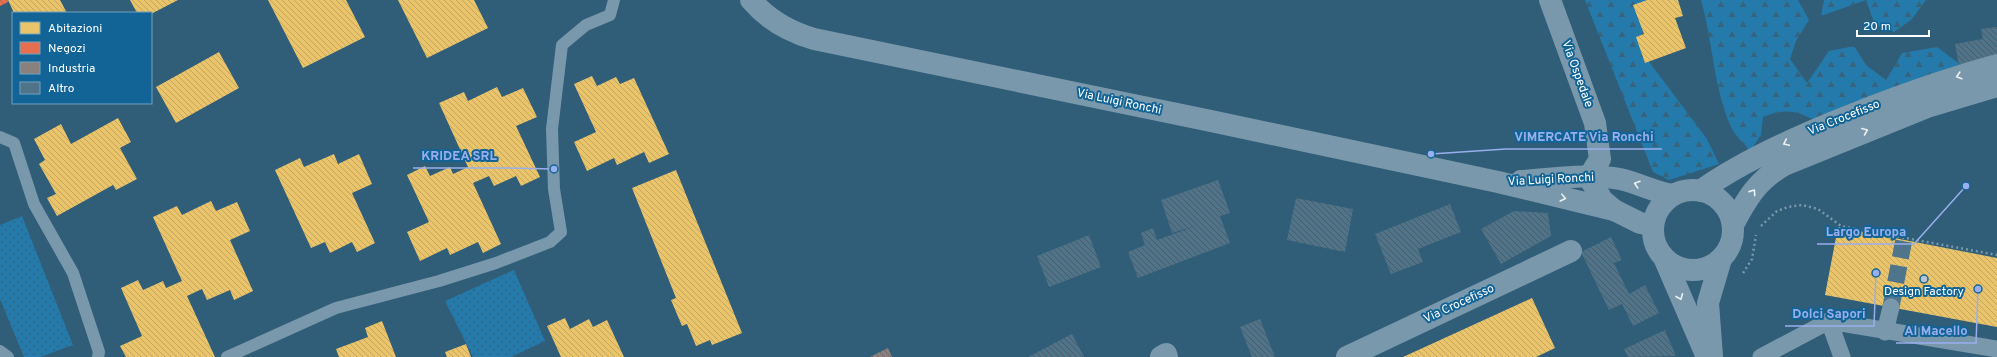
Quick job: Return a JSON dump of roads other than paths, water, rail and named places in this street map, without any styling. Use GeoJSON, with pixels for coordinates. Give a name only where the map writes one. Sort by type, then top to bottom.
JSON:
{"type":"FeatureCollection","features":[{"type":"Feature","properties":{"kind":"street","name":"Via Luigi Ronchi"},"geometry":{"type":"LineString","coordinates":[[751,0],[768,17],[784,28],[814,39],[1219,122],[1498,182],[1614,210],[1640,223],[1652,225]]}},
{"type":"Feature","properties":{"kind":"street","name":"Via Ospedale"},"geometry":{"type":"LineString","coordinates":[[1550,0],[1595,123],[1600,159],[1589,177]]}},
{"type":"Feature","properties":{"kind":"street","name":"Via Crocefisso"},"geometry":{"type":"LineString","coordinates":[[1700,191],[1756,157],[1833,122],[1928,86],[1997,65]]}},
{"type":"Feature","properties":{"kind":"street","name":"Via Crocefisso"},"geometry":{"type":"LineString","coordinates":[[1733,225],[1756,187],[1764,178],[1784,165],[1927,107],[1997,86]]}},
{"type":"Feature","properties":{"kind":"street","name":"Via Luigi Ronchi"},"geometry":{"type":"LineString","coordinates":[[1498,182],[1589,177],[1619,179],[1635,183],[1661,194],[1674,195]]}},
{"type":"Feature","properties":{"kind":"street"},"geometry":{"type":"LineString","coordinates":[[1589,177],[1602,200],[1614,210]]}},
{"type":"Feature","properties":{"kind":"street"},"geometry":{"type":"LineString","coordinates":[[1665,260],[1676,267],[1688,270],[1700,270],[1712,266],[1721,259],[1728,249],[1732,238],[1733,225],[1729,213],[1722,203],[1711,195],[1700,191],[1686,191],[1674,195],[1663,203],[1656,213],[1652,225],[1653,238],[1657,250],[1665,260],[1707,357]]}},
{"type":"Feature","properties":{"kind":"street","name":"Via Crocefisso"},"geometry":{"type":"LineString","coordinates":[[1347,357],[1571,251]]}},
{"type":"Feature","properties":{"kind":"street"},"geometry":{"type":"LineString","coordinates":[[1712,357],[1708,303],[1721,259]]}},
{"type":"Feature","properties":{"kind":"street"},"geometry":{"type":"LineString","coordinates":[[1885,332],[1891,307]]}},
{"type":"Feature","properties":{"kind":"street"},"geometry":{"type":"LineString","coordinates":[[1829,321],[1842,357]]}},
{"type":"Feature","properties":{"kind":"street"},"geometry":{"type":"LineString","coordinates":[[1761,357],[1829,321],[1885,332],[1997,349]]}},
{"type":"Feature","properties":{"kind":"street"},"geometry":{"type":"LineString","coordinates":[[1161,357],[1166,354],[1167,357]]}},
{"type":"Feature","properties":{"kind":"lane"},"geometry":{"type":"LineString","coordinates":[[226,357],[336,308],[439,281],[496,263],[550,242],[561,232],[554,189],[552,129],[562,45],[586,25],[610,15],[614,0]]}},
{"type":"Feature","properties":{"kind":"lane"},"geometry":{"type":"LineString","coordinates":[[0,137],[14,143],[34,204],[72,272],[99,352],[98,357]]}},
{"type":"Feature","properties":{"kind":"lane"},"geometry":{"type":"LineString","coordinates":[[0,351],[8,357]]}},
{"type":"Feature","properties":{"kind":"tunnel"},"geometry":{"type":"LineString","coordinates":[[1891,307],[1904,239]]}},
{"type":"Feature","properties":{"kind":"place","name":"VIMERCATE Via Ronchi"},"geometry":{"type":"Point","coordinates":[1431,154]}},
{"type":"Feature","properties":{"kind":"place","name":"KRIDEA SRL"},"geometry":{"type":"Point","coordinates":[554,169]}},
{"type":"Feature","properties":{"kind":"place","name":"Largo Europa"},"geometry":{"type":"Point","coordinates":[1966,186]}},
{"type":"Feature","properties":{"kind":"place","name":"Dolci Sapori"},"geometry":{"type":"Point","coordinates":[1876,273]}},
{"type":"Feature","properties":{"kind":"place","name":"Design Factory"},"geometry":{"type":"Point","coordinates":[1924,279]}},
{"type":"Feature","properties":{"kind":"place","name":"Al Macello"},"geometry":{"type":"Point","coordinates":[1978,289]}}]}
